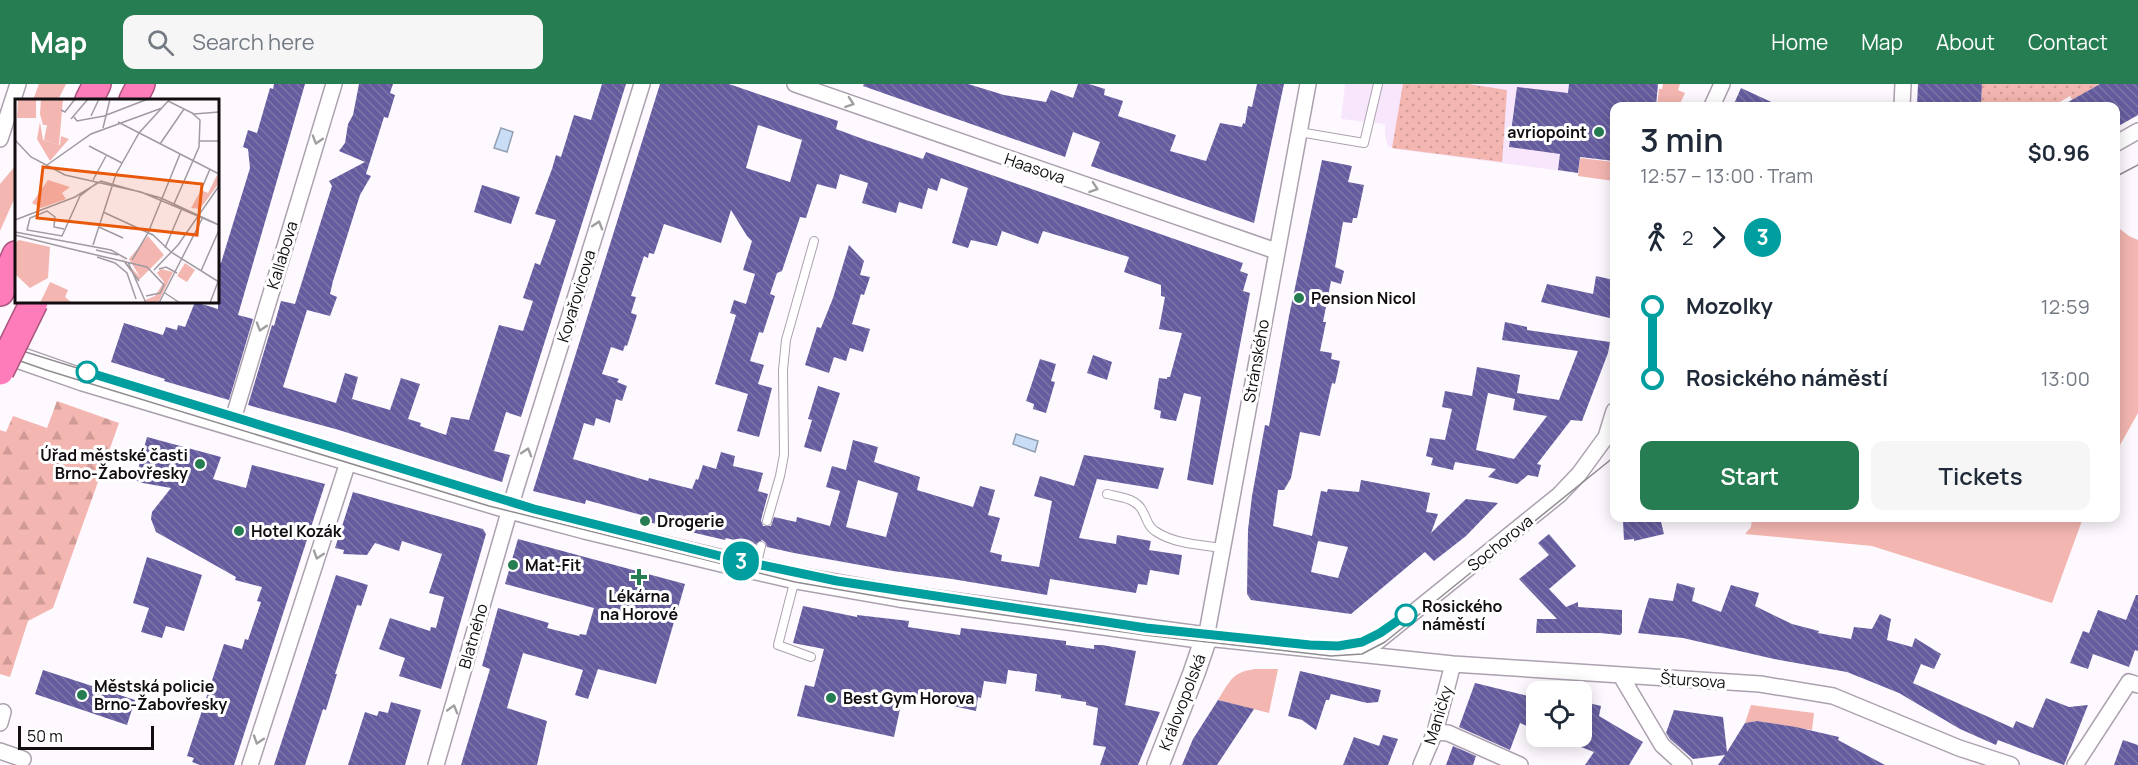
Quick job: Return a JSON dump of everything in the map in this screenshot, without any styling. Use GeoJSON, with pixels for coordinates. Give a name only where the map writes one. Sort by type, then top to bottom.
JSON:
{"type":"FeatureCollection","features":[{"type":"Feature","properties":{"kind":"highway"},"geometry":{"type":"LineString","coordinates":[[90,99],[97,84]]}},
{"type":"Feature","properties":{"kind":"highway"},"geometry":{"type":"LineString","coordinates":[[134,99],[141,84]]}},
{"type":"Feature","properties":{"kind":"highway"},"geometry":{"type":"LineString","coordinates":[[0,292],[15,257]]}},
{"type":"Feature","properties":{"kind":"highway"},"geometry":{"type":"LineString","coordinates":[[0,371],[34,303]]}},
{"type":"Feature","properties":{"kind":"street"},"geometry":{"type":"LineString","coordinates":[[0,139],[18,84]]}},
{"type":"Feature","properties":{"kind":"street","name":"Kallabova"},"geometry":{"type":"LineString","coordinates":[[231,426],[334,84]]}},
{"type":"Feature","properties":{"kind":"street","name":"Kovařovicova"},"geometry":{"type":"LineString","coordinates":[[510,508],[642,84]]}},
{"type":"Feature","properties":{"kind":"street","name":"Haasova"},"geometry":{"type":"LineString","coordinates":[[795,84],[1276,251]]}},
{"type":"Feature","properties":{"kind":"street","name":"Stránského"},"geometry":{"type":"LineString","coordinates":[[1206,638],[1308,84]]}},
{"type":"Feature","properties":{"kind":"street"},"geometry":{"type":"LineString","coordinates":[[1714,102],[1722,84]]}},
{"type":"Feature","properties":{"kind":"street"},"geometry":{"type":"LineString","coordinates":[[1902,102],[1903,84]]}},
{"type":"Feature","properties":{"kind":"street"},"geometry":{"type":"LineString","coordinates":[[2120,141],[2138,131]]}},
{"type":"Feature","properties":{"kind":"street"},"geometry":{"type":"LineString","coordinates":[[0,351],[46,369],[231,426],[510,508],[796,578],[899,596],[1145,631],[1362,654]]}},
{"type":"Feature","properties":{"kind":"street","name":"Sochorova"},"geometry":{"type":"LineString","coordinates":[[1362,654],[1559,495],[1579,474],[1606,437],[1610,424]]}},
{"type":"Feature","properties":{"kind":"street"},"geometry":{"type":"LineString","coordinates":[[250,765],[349,459]]}},
{"type":"Feature","properties":{"kind":"street","name":"Blatného"},"geometry":{"type":"LineString","coordinates":[[436,765],[510,508]]}},
{"type":"Feature","properties":{"kind":"street","name":"Královopolská"},"geometry":{"type":"LineString","coordinates":[[1158,765],[1206,638]]}},
{"type":"Feature","properties":{"kind":"street","name":"Štursova"},"geometry":{"type":"LineString","coordinates":[[1362,654],[1453,664],[1760,684],[1833,696],[1959,748],[2011,765]]}},
{"type":"Feature","properties":{"kind":"street","name":"Maničky"},"geometry":{"type":"LineString","coordinates":[[1421,765],[1435,732],[1453,664]]}},
{"type":"Feature","properties":{"kind":"street"},"geometry":{"type":"LineString","coordinates":[[1621,676],[1662,745],[1684,765]]}},
{"type":"Feature","properties":{"kind":"street"},"geometry":{"type":"LineString","coordinates":[[2075,765],[2129,682],[2138,685]]}},
{"type":"Feature","properties":{"kind":"street"},"geometry":{"type":"LineString","coordinates":[[1435,732],[1448,733],[1520,765]]}},
{"type":"Feature","properties":{"kind":"street"},"geometry":{"type":"LineString","coordinates":[[0,751],[22,759]]}},
{"type":"Feature","properties":{"kind":"lane"},"geometry":{"type":"LineString","coordinates":[[1299,132],[1364,143],[1378,84]]}},
{"type":"Feature","properties":{"kind":"lane"},"geometry":{"type":"LineString","coordinates":[[767,521],[784,455],[782,381],[786,339],[814,241]]}},
{"type":"Feature","properties":{"kind":"lane"},"geometry":{"type":"LineString","coordinates":[[1107,494],[1128,498],[1140,506],[1152,529],[1162,536],[1177,541],[1222,548]]}},
{"type":"Feature","properties":{"kind":"lane"},"geometry":{"type":"LineString","coordinates":[[755,568],[761,546]]}},
{"type":"Feature","properties":{"kind":"lane"},"geometry":{"type":"LineString","coordinates":[[796,578],[778,645],[811,657]]}},
{"type":"Feature","properties":{"kind":"shaded area"},"geometry":{"type":"Polygon","coordinates":[[[1345,84],[1590,84],[1578,173],[1395,149],[1388,146],[1385,124],[1341,119],[1345,84]]]}},
{"type":"Feature","properties":{"kind":"green space"},"geometry":{"type":"Polygon","coordinates":[[[39,84],[66,84],[58,99],[33,99],[39,84]]]}},
{"type":"Feature","properties":{"kind":"green space"},"geometry":{"type":"Polygon","coordinates":[[[1403,84],[1468,84],[1507,90],[1502,162],[1392,148],[1403,84]]]}},
{"type":"Feature","properties":{"kind":"green space"},"geometry":{"type":"Polygon","coordinates":[[[1663,84],[1680,84],[1678,90],[1685,93],[1681,102],[1657,102],[1659,89],[1662,89],[1663,84]]]}},
{"type":"Feature","properties":{"kind":"green space"},"geometry":{"type":"Polygon","coordinates":[[[1982,84],[2100,84],[2072,100],[2070,96],[2060,102],[1981,102],[1982,84]]]}},
{"type":"Feature","properties":{"kind":"green space"},"geometry":{"type":"Polygon","coordinates":[[[1580,158],[1610,162],[1610,180],[1578,176],[1580,158]]]}},
{"type":"Feature","properties":{"kind":"green space"},"geometry":{"type":"Polygon","coordinates":[[[15,166],[15,197],[0,231],[0,184],[15,166]]]}},
{"type":"Feature","properties":{"kind":"green space"},"geometry":{"type":"Polygon","coordinates":[[[2120,229],[2138,240],[2138,413],[2120,445],[2120,229]]]}},
{"type":"Feature","properties":{"kind":"green space"},"geometry":{"type":"Polygon","coordinates":[[[57,401],[119,423],[53,608],[28,621],[10,677],[0,674],[0,430],[6,432],[13,416],[47,428],[57,401]]]}},
{"type":"Feature","properties":{"kind":"green space"},"geometry":{"type":"Polygon","coordinates":[[[1752,522],[2082,522],[2052,603],[1872,546],[1745,534],[1751,527],[1752,522]]]}},
{"type":"Feature","properties":{"kind":"green space"},"geometry":{"type":"Polygon","coordinates":[[[1255,669],[1278,669],[1269,713],[1218,700],[1236,675],[1255,669]]]}},
{"type":"Feature","properties":{"kind":"green space"},"geometry":{"type":"Polygon","coordinates":[[[1751,705],[1814,713],[1812,730],[1757,721],[1745,723],[1751,705]]]}},
{"type":"Feature","properties":{"kind":"water"},"geometry":{"type":"Polygon","coordinates":[[[501,128],[513,132],[507,152],[494,148],[501,128]]]}},
{"type":"Feature","properties":{"kind":"water"},"geometry":{"type":"Polygon","coordinates":[[[1016,434],[1038,441],[1035,452],[1013,444],[1016,434]]]}},
{"type":"Feature","properties":{"kind":"building"},"geometry":{"type":"Polygon","coordinates":[[[274,84],[305,84],[238,315],[253,319],[229,400],[164,381],[165,379],[111,362],[124,323],[163,335],[166,327],[177,330],[178,325],[185,327],[195,303],[218,309],[219,262],[221,263],[250,168],[248,149],[243,147],[248,130],[257,133],[270,88],[273,89],[274,84]]]}},
{"type":"Feature","properties":{"kind":"building"},"geometry":{"type":"Polygon","coordinates":[[[359,84],[393,84],[390,93],[395,95],[388,118],[384,117],[366,174],[371,176],[360,195],[333,281],[330,294],[337,297],[330,316],[307,310],[283,387],[336,403],[345,373],[358,377],[352,399],[390,410],[401,378],[420,384],[408,419],[446,435],[451,417],[469,420],[499,325],[523,331],[533,301],[523,298],[535,263],[540,265],[556,220],[535,214],[556,155],[561,157],[574,115],[591,120],[602,84],[626,84],[521,417],[506,412],[494,451],[510,455],[502,482],[339,430],[248,405],[281,301],[295,304],[332,186],[329,181],[365,162],[339,151],[345,143],[359,84]]]}},
{"type":"Feature","properties":{"kind":"building"},"geometry":{"type":"Polygon","coordinates":[[[660,84],[729,84],[838,121],[836,129],[863,139],[923,159],[926,152],[1243,263],[1240,271],[1248,274],[1243,291],[1250,293],[1213,485],[1187,480],[1201,397],[1184,393],[1176,421],[1160,418],[1161,411],[1154,409],[1159,378],[1170,377],[1182,333],[1159,329],[1165,297],[1161,296],[1161,285],[1124,272],[1129,257],[1043,231],[1038,244],[1002,231],[997,246],[971,240],[968,248],[952,243],[968,188],[941,178],[937,191],[928,188],[922,209],[899,202],[896,213],[862,203],[868,183],[840,174],[836,189],[817,184],[806,218],[800,217],[782,271],[777,273],[770,294],[775,296],[763,333],[759,332],[750,361],[764,365],[758,384],[772,388],[759,437],[737,431],[748,394],[715,384],[736,315],[730,313],[734,300],[746,304],[755,274],[743,270],[752,241],[731,210],[721,243],[664,224],[654,254],[649,253],[648,258],[644,256],[631,296],[636,297],[631,313],[637,315],[627,346],[625,345],[623,351],[611,347],[602,374],[619,379],[617,382],[627,386],[622,401],[616,399],[610,423],[596,418],[594,426],[584,423],[573,459],[648,481],[649,478],[692,489],[703,465],[716,469],[721,452],[735,456],[733,466],[763,473],[758,491],[768,494],[761,520],[763,526],[771,526],[774,517],[796,522],[797,517],[830,526],[840,491],[826,487],[832,466],[846,470],[853,440],[878,447],[874,462],[920,477],[917,490],[973,507],[980,486],[995,490],[988,515],[1000,518],[990,552],[1002,555],[1001,561],[1039,567],[1052,501],[1034,496],[1040,476],[1074,486],[1084,455],[1164,468],[1158,489],[1097,479],[1079,538],[1116,544],[1117,535],[1151,541],[1149,550],[1182,555],[1179,575],[1150,570],[1147,585],[1138,584],[1136,593],[1050,579],[1047,595],[893,571],[767,547],[762,540],[755,545],[726,538],[725,540],[644,521],[645,516],[586,500],[585,504],[533,491],[660,84]],[[758,125],[746,168],[790,182],[802,140],[758,125]],[[858,480],[846,527],[886,537],[898,493],[858,480]]]}},
{"type":"Feature","properties":{"kind":"building"},"geometry":{"type":"Polygon","coordinates":[[[864,84],[968,84],[1004,95],[1046,102],[1051,90],[1073,98],[1078,84],[1089,84],[1105,89],[1104,95],[1123,101],[1118,116],[1176,135],[1170,151],[1206,161],[1220,123],[1242,127],[1243,123],[1245,124],[1248,106],[1252,107],[1257,84],[1284,84],[1254,223],[1091,166],[1100,142],[1073,132],[1065,157],[863,86],[864,84]]]}},
{"type":"Feature","properties":{"kind":"building"},"geometry":{"type":"Polygon","coordinates":[[[1569,84],[1658,84],[1656,102],[1610,102],[1610,161],[1580,157],[1578,173],[1558,170],[1560,154],[1509,147],[1517,87],[1568,93],[1569,84]]]}},
{"type":"Feature","properties":{"kind":"building"},"geometry":{"type":"Polygon","coordinates":[[[1918,84],[1982,84],[1981,102],[1917,102],[1918,84]]]}},
{"type":"Feature","properties":{"kind":"building"},"geometry":{"type":"Polygon","coordinates":[[[2100,84],[2138,84],[2138,115],[2120,125],[2120,102],[2068,102],[2100,84]]]}},
{"type":"Feature","properties":{"kind":"building"},"geometry":{"type":"Polygon","coordinates":[[[1741,88],[1771,102],[1735,102],[1741,88]]]}},
{"type":"Feature","properties":{"kind":"building"},"geometry":{"type":"Polygon","coordinates":[[[1322,160],[1352,166],[1348,182],[1364,185],[1357,218],[1353,218],[1352,223],[1343,222],[1335,267],[1344,271],[1341,284],[1331,281],[1320,351],[1332,353],[1331,359],[1340,361],[1335,384],[1332,383],[1320,436],[1300,432],[1291,478],[1284,490],[1278,490],[1273,526],[1312,536],[1321,491],[1327,492],[1328,489],[1359,492],[1361,480],[1430,493],[1426,512],[1438,514],[1431,533],[1466,499],[1498,503],[1466,536],[1434,561],[1425,552],[1351,614],[1251,600],[1247,594],[1248,530],[1252,496],[1265,425],[1269,426],[1289,316],[1322,160]],[[1318,541],[1311,572],[1338,578],[1348,547],[1318,541]]]}},
{"type":"Feature","properties":{"kind":"building"},"geometry":{"type":"Polygon","coordinates":[[[482,185],[520,197],[511,224],[474,212],[482,185]]]}},
{"type":"Feature","properties":{"kind":"building"},"geometry":{"type":"Polygon","coordinates":[[[849,245],[864,261],[860,275],[870,277],[864,295],[861,294],[852,324],[870,329],[863,352],[850,348],[846,361],[834,357],[829,373],[805,365],[817,327],[821,328],[833,298],[849,245]]]}},
{"type":"Feature","properties":{"kind":"building"},"geometry":{"type":"Polygon","coordinates":[[[1596,276],[1610,279],[1610,318],[1541,302],[1547,284],[1593,294],[1596,276]]]}},
{"type":"Feature","properties":{"kind":"building"},"geometry":{"type":"Polygon","coordinates":[[[1505,322],[1527,327],[1527,330],[1610,342],[1582,421],[1571,420],[1537,464],[1541,465],[1538,477],[1528,475],[1517,484],[1488,477],[1496,469],[1455,462],[1453,470],[1431,465],[1433,458],[1426,456],[1430,438],[1445,440],[1452,409],[1442,407],[1445,391],[1472,396],[1477,367],[1520,375],[1517,393],[1559,400],[1578,351],[1502,340],[1505,322]],[[1488,393],[1476,450],[1514,459],[1547,416],[1513,410],[1515,399],[1488,393]]]}},
{"type":"Feature","properties":{"kind":"building"},"geometry":{"type":"Polygon","coordinates":[[[1093,355],[1112,362],[1107,380],[1087,373],[1093,355]]]}},
{"type":"Feature","properties":{"kind":"building"},"geometry":{"type":"Polygon","coordinates":[[[1040,359],[1056,364],[1051,381],[1055,382],[1046,413],[1033,409],[1034,404],[1026,401],[1040,359]]]}},
{"type":"Feature","properties":{"kind":"building"},"geometry":{"type":"Polygon","coordinates":[[[818,386],[840,393],[821,452],[804,447],[812,420],[808,419],[818,386]]]}},
{"type":"Feature","properties":{"kind":"building"},"geometry":{"type":"Polygon","coordinates":[[[147,437],[221,457],[213,479],[246,488],[252,465],[325,484],[234,765],[200,765],[192,762],[194,758],[187,756],[224,644],[242,649],[245,639],[248,640],[261,602],[257,601],[262,587],[235,580],[236,577],[156,532],[151,519],[152,512],[171,488],[135,480],[147,437]]]}},
{"type":"Feature","properties":{"kind":"building"},"geometry":{"type":"Polygon","coordinates":[[[353,492],[483,529],[486,534],[441,689],[399,676],[405,658],[379,649],[390,618],[430,631],[431,627],[436,628],[444,597],[429,593],[442,554],[402,541],[399,551],[375,543],[367,555],[343,554],[344,550],[335,548],[353,492]]]}},
{"type":"Feature","properties":{"kind":"building"},"geometry":{"type":"Polygon","coordinates":[[[1623,522],[1661,522],[1664,534],[1634,541],[1634,539],[1624,540],[1623,522]]]}},
{"type":"Feature","properties":{"kind":"building"},"geometry":{"type":"Polygon","coordinates":[[[1549,534],[1576,566],[1549,589],[1566,607],[1578,602],[1578,607],[1622,610],[1622,633],[1620,635],[1536,633],[1537,619],[1557,619],[1519,579],[1549,555],[1538,543],[1549,534]]]}},
{"type":"Feature","properties":{"kind":"building"},"geometry":{"type":"Polygon","coordinates":[[[518,539],[685,584],[656,684],[598,669],[588,699],[575,695],[583,670],[523,653],[507,708],[547,721],[537,765],[461,765],[490,669],[482,666],[498,608],[549,623],[547,628],[579,636],[580,634],[586,635],[594,608],[505,584],[518,539]]]}},
{"type":"Feature","properties":{"kind":"building"},"geometry":{"type":"Polygon","coordinates":[[[147,557],[202,575],[184,631],[166,626],[162,638],[141,632],[149,608],[133,603],[147,557]]]}},
{"type":"Feature","properties":{"kind":"building"},"geometry":{"type":"Polygon","coordinates":[[[336,575],[368,585],[361,606],[357,605],[326,710],[323,709],[305,765],[274,765],[336,575]]]}},
{"type":"Feature","properties":{"kind":"building"},"geometry":{"type":"Polygon","coordinates":[[[1677,583],[1695,588],[1692,601],[1721,612],[1731,585],[1759,593],[1755,606],[1792,624],[1819,631],[1818,633],[1851,639],[1854,627],[1872,629],[1880,614],[1891,619],[1887,640],[1912,647],[1915,638],[1941,654],[1934,669],[1921,664],[1913,683],[2013,728],[2016,721],[2033,728],[2046,698],[2069,707],[2088,705],[2064,765],[1998,740],[1996,745],[1960,729],[1899,693],[1847,672],[1774,659],[1683,638],[1638,633],[1649,598],[1673,601],[1677,583]]]}},
{"type":"Feature","properties":{"kind":"building"},"geometry":{"type":"Polygon","coordinates":[[[2136,595],[2138,595],[2138,651],[2135,650],[2129,667],[2093,654],[2088,669],[2070,663],[2083,631],[2089,633],[2098,610],[2126,620],[2136,595]]]}},
{"type":"Feature","properties":{"kind":"building"},"geometry":{"type":"Polygon","coordinates":[[[803,606],[857,617],[857,615],[909,621],[908,627],[960,635],[961,628],[1066,641],[1066,645],[1094,649],[1094,645],[1102,645],[1136,651],[1125,705],[1160,712],[1138,765],[1100,765],[1106,747],[1093,745],[1098,708],[1086,705],[1086,702],[1061,698],[1061,695],[1035,691],[1037,674],[1008,670],[1006,684],[984,681],[976,711],[903,695],[894,737],[797,716],[805,685],[814,687],[824,649],[793,643],[803,606]]]}},
{"type":"Feature","properties":{"kind":"building"},"geometry":{"type":"Polygon","coordinates":[[[43,670],[135,700],[127,725],[35,694],[43,670]]]}},
{"type":"Feature","properties":{"kind":"building"},"geometry":{"type":"Polygon","coordinates":[[[1300,671],[1381,690],[1378,702],[1367,703],[1331,694],[1329,700],[1326,700],[1316,730],[1302,720],[1288,716],[1300,671]]]}},
{"type":"Feature","properties":{"kind":"building"},"geometry":{"type":"Polygon","coordinates":[[[1475,683],[1526,696],[1526,726],[1520,723],[1510,750],[1459,727],[1475,683]]]}},
{"type":"Feature","properties":{"kind":"building"},"geometry":{"type":"Polygon","coordinates":[[[1218,700],[1254,709],[1217,765],[1182,765],[1193,739],[1218,700]]]}},
{"type":"Feature","properties":{"kind":"building"},"geometry":{"type":"Polygon","coordinates":[[[391,702],[421,710],[405,765],[348,765],[365,712],[377,716],[379,711],[388,713],[391,702]]]}},
{"type":"Feature","properties":{"kind":"building"},"geometry":{"type":"Polygon","coordinates":[[[1592,704],[1601,706],[1599,716],[1643,742],[1629,765],[1585,765],[1594,752],[1581,747],[1592,747],[1592,704]]]}},
{"type":"Feature","properties":{"kind":"building"},"geometry":{"type":"Polygon","coordinates":[[[1674,710],[1723,717],[1727,752],[1745,723],[1757,721],[1839,737],[1838,740],[1885,765],[1718,765],[1725,755],[1693,759],[1666,733],[1674,710]]]}},
{"type":"Feature","properties":{"kind":"building"},"geometry":{"type":"Polygon","coordinates":[[[1383,735],[1398,739],[1388,765],[1343,765],[1354,737],[1379,746],[1383,735]]]}},
{"type":"Feature","properties":{"kind":"building"},"geometry":{"type":"Polygon","coordinates":[[[2123,740],[2138,745],[2138,765],[2114,765],[2123,740]]]}},
{"type":"Feature","properties":{"kind":"building"},"geometry":{"type":"Polygon","coordinates":[[[1453,746],[1476,756],[1473,765],[1446,765],[1453,746]]]}},
{"type":"Feature","properties":{"kind":"tram line"},"geometry":{"type":"LineString","coordinates":[[2120,174],[2138,165]]}},
{"type":"Feature","properties":{"kind":"tram line"},"geometry":{"type":"LineString","coordinates":[[0,344],[491,497],[595,525]]}},
{"type":"Feature","properties":{"kind":"tram line"},"geometry":{"type":"LineString","coordinates":[[0,354],[489,506],[795,582],[899,600],[1145,635],[1331,656],[1362,654],[1385,642],[1610,460]]}},
{"type":"Feature","properties":{"kind":"tram line","name":"3"},"geometry":{"type":"LineString","coordinates":[[87,372],[534,509],[728,558],[837,581],[1146,628],[1310,645],[1338,646],[1362,642],[1406,615]]}},
{"type":"Feature","properties":{"kind":"tram line"},"geometry":{"type":"LineString","coordinates":[[1301,644],[1334,645],[1360,641],[1384,630],[1411,610]]}},
{"type":"Feature","properties":{"kind":"place","name":"avriopoint"},"geometry":{"type":"Point","coordinates":[1599,132]}},
{"type":"Feature","properties":{"kind":"place","name":"Pension Nicol"},"geometry":{"type":"Point","coordinates":[1299,298]}},
{"type":"Feature","properties":{"kind":"place","name":"Úřad městské časti Brno-Žabovřesky"},"geometry":{"type":"Point","coordinates":[200,464]}},
{"type":"Feature","properties":{"kind":"place","name":"Drogerie"},"geometry":{"type":"Point","coordinates":[645,521]}},
{"type":"Feature","properties":{"kind":"place","name":"Hotel Kozák"},"geometry":{"type":"Point","coordinates":[239,531]}},
{"type":"Feature","properties":{"kind":"place","name":"Mat-Fit"},"geometry":{"type":"Point","coordinates":[513,565]}},
{"type":"Feature","properties":{"kind":"place","name":"Lékárna na Horové"},"geometry":{"type":"Point","coordinates":[639,577]}},
{"type":"Feature","properties":{"kind":"place","name":"Rosického náměstí"},"geometry":{"type":"Point","coordinates":[1406,615]}},
{"type":"Feature","properties":{"kind":"place","name":"Městská policie Brno-Žabovřesky"},"geometry":{"type":"Point","coordinates":[82,695]}},
{"type":"Feature","properties":{"kind":"place","name":"Best Gym Horova"},"geometry":{"type":"Point","coordinates":[831,698]}}]}
